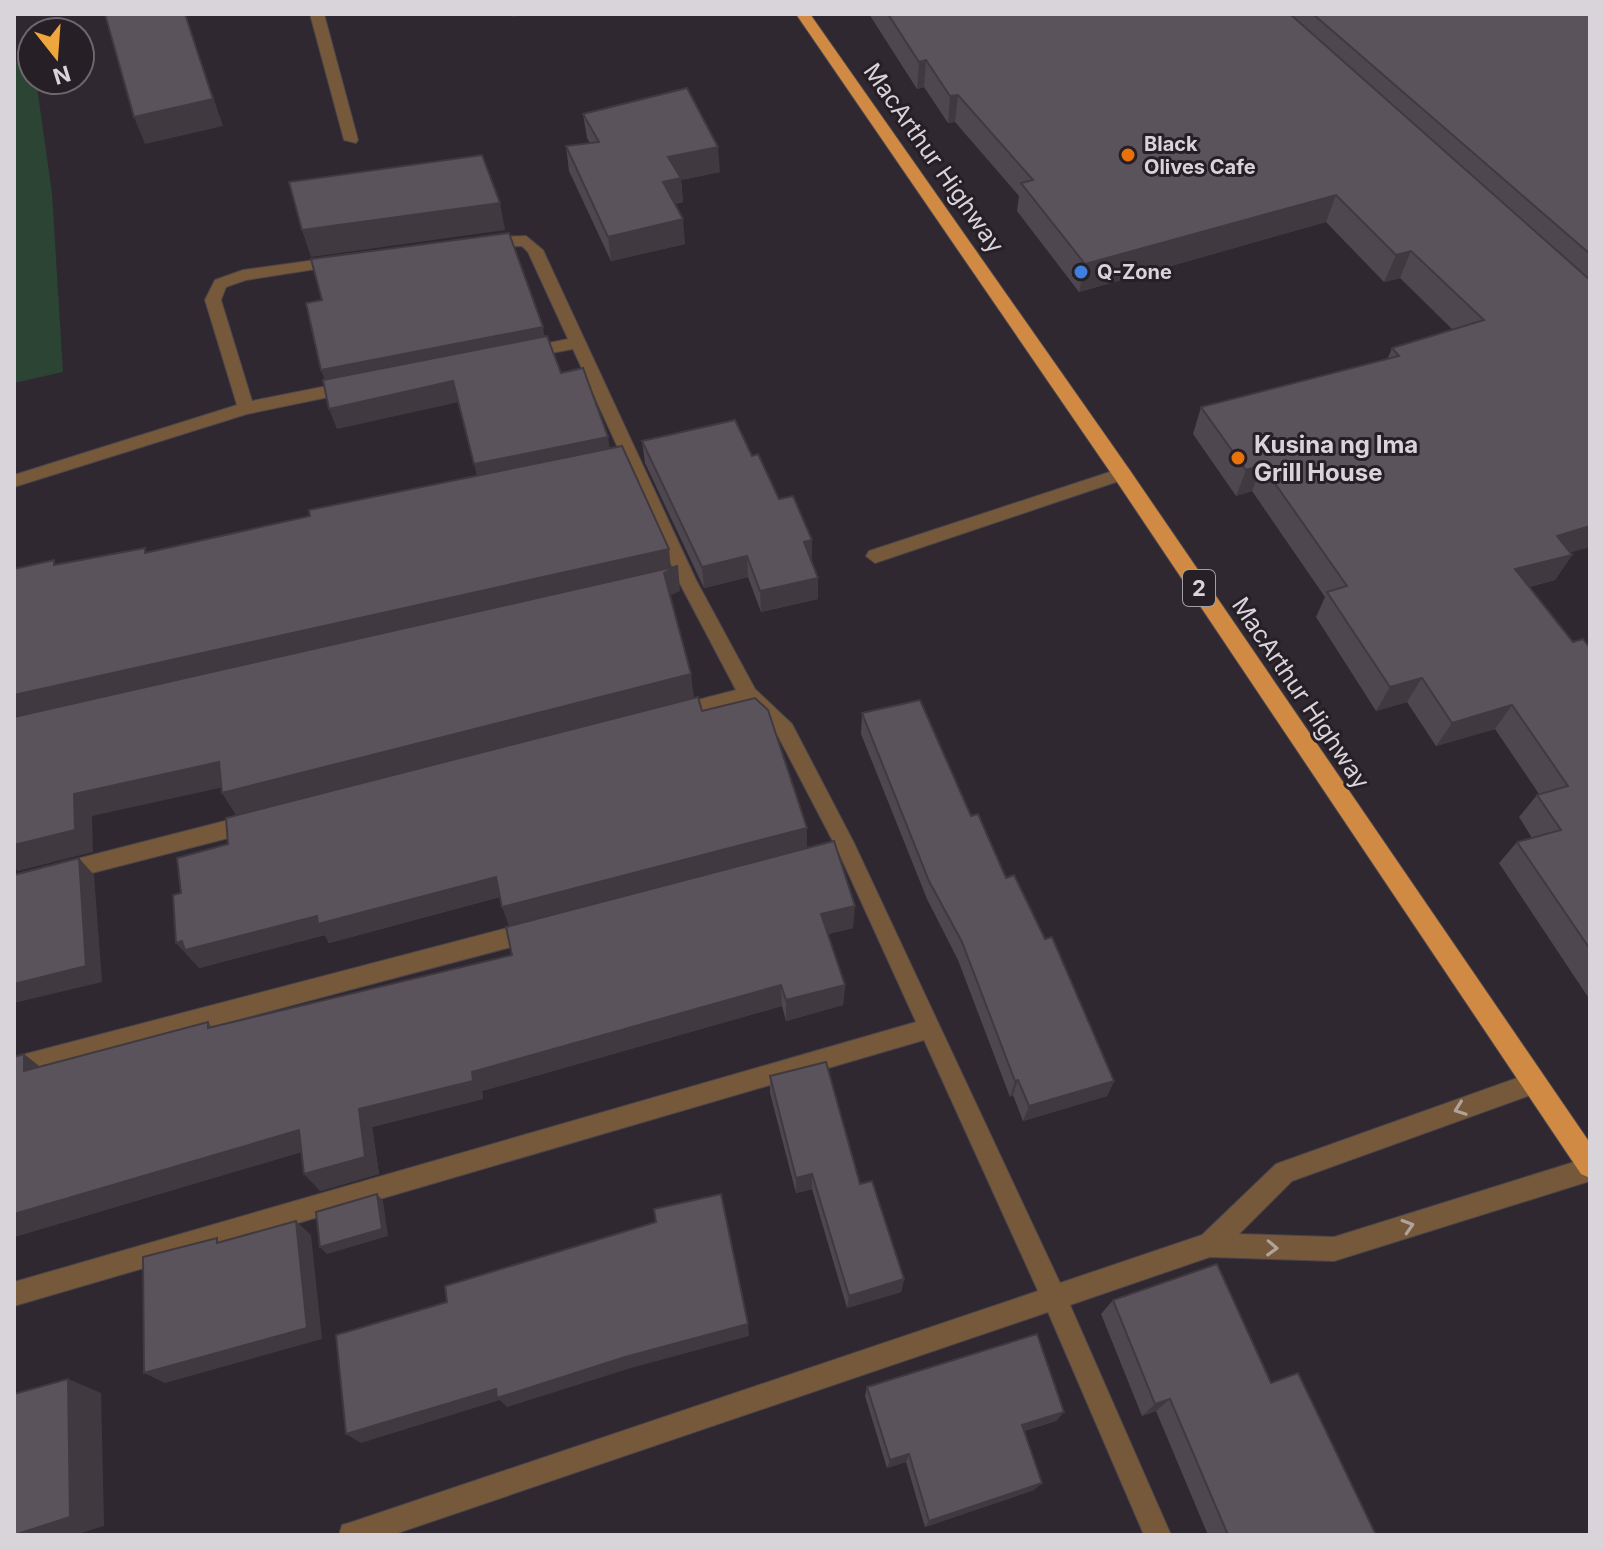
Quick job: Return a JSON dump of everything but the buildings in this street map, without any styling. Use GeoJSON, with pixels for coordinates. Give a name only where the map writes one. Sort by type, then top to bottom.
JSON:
{"type":"FeatureCollection","features":[{"type":"Feature","properties":{"kind":"highway","name":"MacArthur Highway"},"geometry":{"type":"LineString","coordinates":[[803,14],[1122,474],[1590,1167]]}},
{"type":"Feature","properties":{"kind":"street"},"geometry":{"type":"LineString","coordinates":[[317,14],[351,140]]}},
{"type":"Feature","properties":{"kind":"street"},"geometry":{"type":"LineString","coordinates":[[459,245],[505,238],[526,241],[535,250],[580,342],[627,464],[679,582],[748,695],[785,730],[840,851],[930,1028],[1054,1297],[1158,1535]]}},
{"type":"Feature","properties":{"kind":"street"},"geometry":{"type":"LineString","coordinates":[[246,408],[213,300],[220,284],[243,275],[351,260]]}},
{"type":"Feature","properties":{"kind":"street"},"geometry":{"type":"LineString","coordinates":[[504,357],[580,342]]}},
{"type":"Feature","properties":{"kind":"street"},"geometry":{"type":"LineString","coordinates":[[14,481],[246,408],[368,384]]}},
{"type":"Feature","properties":{"kind":"street"},"geometry":{"type":"LineString","coordinates":[[875,556],[1122,474]]}},
{"type":"Feature","properties":{"kind":"street"},"geometry":{"type":"LineString","coordinates":[[656,719],[748,695]]}},
{"type":"Feature","properties":{"kind":"street"},"geometry":{"type":"LineString","coordinates":[[14,884],[274,817]]}},
{"type":"Feature","properties":{"kind":"street"},"geometry":{"type":"LineString","coordinates":[[14,1068],[554,926]]}},
{"type":"Feature","properties":{"kind":"street"},"geometry":{"type":"LineString","coordinates":[[14,1294],[930,1028]]}},
{"type":"Feature","properties":{"kind":"street"},"geometry":{"type":"LineString","coordinates":[[1210,1245],[1284,1172],[1534,1083]]}},
{"type":"Feature","properties":{"kind":"street"},"geometry":{"type":"LineString","coordinates":[[352,1535],[1210,1245],[1334,1249],[1590,1167]]}},
{"type":"Feature","properties":{"kind":"green space"},"geometry":{"type":"Polygon","coordinates":[[[14,63],[16,96],[38,96],[52,193],[63,372],[14,383],[14,63]]]}},
{"type":"Feature","properties":{"kind":"place","name":"Black Olives Cafe"},"geometry":{"type":"Point","coordinates":[1128,155]}},
{"type":"Feature","properties":{"kind":"place","name":"Q-Zone"},"geometry":{"type":"Point","coordinates":[1081,272]}},
{"type":"Feature","properties":{"kind":"place","name":"Kusina ng Ima Grill House"},"geometry":{"type":"Point","coordinates":[1238,458]}}]}
